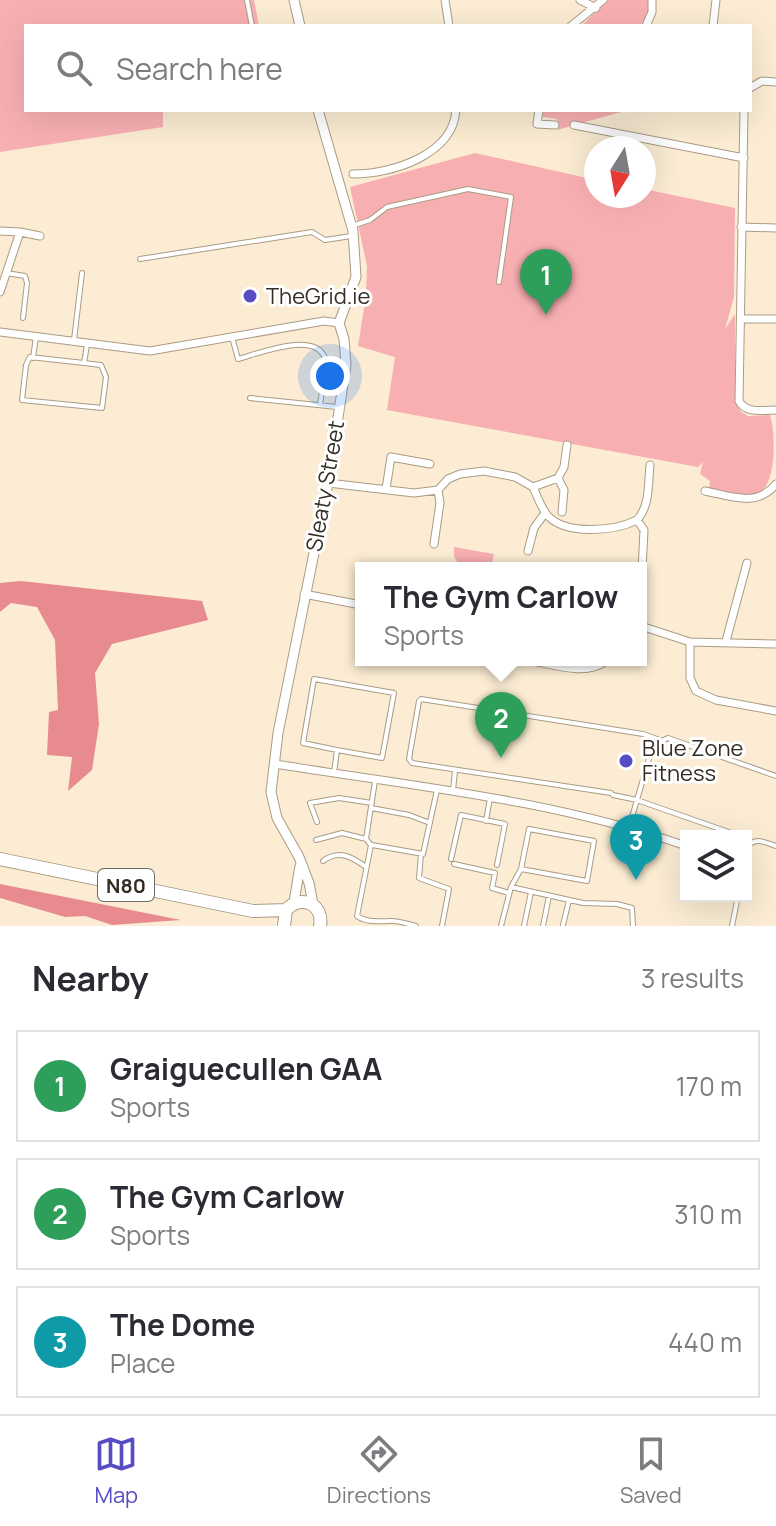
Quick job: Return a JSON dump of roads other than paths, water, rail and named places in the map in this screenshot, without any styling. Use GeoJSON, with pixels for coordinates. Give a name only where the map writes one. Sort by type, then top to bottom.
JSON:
{"type":"FeatureCollection","features":[{"type":"Feature","properties":{"kind":"main road","name":"N80"},"geometry":{"type":"LineString","coordinates":[[0,859],[253,911],[284,926],[290,906]]}},
{"type":"Feature","properties":{"kind":"main road","name":"N80"},"geometry":{"type":"LineString","coordinates":[[253,911],[307,901],[313,904]]}},
{"type":"Feature","properties":{"kind":"main road"},"geometry":{"type":"LineString","coordinates":[[313,904],[323,923]]}},
{"type":"Feature","properties":{"kind":"street"},"geometry":{"type":"LineString","coordinates":[[445,0],[449,24]]}},
{"type":"Feature","properties":{"kind":"street"},"geometry":{"type":"LineString","coordinates":[[580,0],[596,8]]}},
{"type":"Feature","properties":{"kind":"street"},"geometry":{"type":"LineString","coordinates":[[574,24],[603,0]]}},
{"type":"Feature","properties":{"kind":"street"},"geometry":{"type":"LineString","coordinates":[[647,24],[652,12],[652,0]]}},
{"type":"Feature","properties":{"kind":"street"},"geometry":{"type":"LineString","coordinates":[[713,24],[716,0]]}},
{"type":"Feature","properties":{"kind":"street"},"geometry":{"type":"LineString","coordinates":[[296,1],[300,24]]}},
{"type":"Feature","properties":{"kind":"street"},"geometry":{"type":"LineString","coordinates":[[752,87],[762,81],[776,82]]}},
{"type":"Feature","properties":{"kind":"street","name":"Sleaty Street"},"geometry":{"type":"LineString","coordinates":[[313,904],[301,861],[273,807],[271,792],[278,733],[328,483],[346,355],[339,323],[356,277],[353,231],[319,112]]}},
{"type":"Feature","properties":{"kind":"street"},"geometry":{"type":"LineString","coordinates":[[353,174],[377,174],[397,168],[438,146],[448,138],[456,112]]}},
{"type":"Feature","properties":{"kind":"street"},"geometry":{"type":"LineString","coordinates":[[539,112],[537,124],[555,125]]}},
{"type":"Feature","properties":{"kind":"street"},"geometry":{"type":"LineString","coordinates":[[744,112],[739,401],[742,407],[749,410],[776,410]]}},
{"type":"Feature","properties":{"kind":"street"},"geometry":{"type":"LineString","coordinates":[[574,125],[744,158]]}},
{"type":"Feature","properties":{"kind":"street"},"geometry":{"type":"LineString","coordinates":[[741,227],[776,228]]}},
{"type":"Feature","properties":{"kind":"street"},"geometry":{"type":"LineString","coordinates":[[0,231],[40,236]]}},
{"type":"Feature","properties":{"kind":"street"},"geometry":{"type":"LineString","coordinates":[[0,292],[20,232]]}},
{"type":"Feature","properties":{"kind":"street"},"geometry":{"type":"LineString","coordinates":[[741,319],[776,319]]}},
{"type":"Feature","properties":{"kind":"street"},"geometry":{"type":"LineString","coordinates":[[0,332],[150,351],[324,321],[339,323]]}},
{"type":"Feature","properties":{"kind":"street"},"geometry":{"type":"LineString","coordinates":[[533,487],[558,478],[564,467],[567,445]]}},
{"type":"Feature","properties":{"kind":"street"},"geometry":{"type":"LineString","coordinates":[[386,489],[391,457],[430,464]]}},
{"type":"Feature","properties":{"kind":"street"},"geometry":{"type":"LineString","coordinates":[[328,483],[414,493],[438,490],[448,479],[460,474],[484,471],[515,477],[533,487],[545,513],[552,520],[589,530],[608,530],[637,520],[642,514],[647,501],[650,465]]}},
{"type":"Feature","properties":{"kind":"street"},"geometry":{"type":"LineString","coordinates":[[558,478],[564,490],[562,512]]}},
{"type":"Feature","properties":{"kind":"street"},"geometry":{"type":"LineString","coordinates":[[705,491],[747,500],[769,492],[776,484]]}},
{"type":"Feature","properties":{"kind":"street"},"geometry":{"type":"LineString","coordinates":[[434,544],[440,503],[438,490]]}},
{"type":"Feature","properties":{"kind":"street"},"geometry":{"type":"LineString","coordinates":[[528,551],[534,528],[545,513]]}},
{"type":"Feature","properties":{"kind":"street"},"geometry":{"type":"LineString","coordinates":[[637,520],[644,530],[642,562]]}},
{"type":"Feature","properties":{"kind":"street"},"geometry":{"type":"LineString","coordinates":[[726,641],[747,563]]}},
{"type":"Feature","properties":{"kind":"street"},"geometry":{"type":"LineString","coordinates":[[304,594],[355,604]]}},
{"type":"Feature","properties":{"kind":"street"},"geometry":{"type":"LineString","coordinates":[[647,627],[690,642],[776,644]]}},
{"type":"Feature","properties":{"kind":"street"},"geometry":{"type":"LineString","coordinates":[[690,642],[690,678],[696,691],[716,700],[776,711]]}},
{"type":"Feature","properties":{"kind":"street"},"geometry":{"type":"LineString","coordinates":[[563,666],[581,669],[599,666]]}},
{"type":"Feature","properties":{"kind":"street"},"geometry":{"type":"LineString","coordinates":[[275,764],[549,808],[629,827],[680,844]]}},
{"type":"Feature","properties":{"kind":"street"},"geometry":{"type":"LineString","coordinates":[[290,906],[301,861]]}},
{"type":"Feature","properties":{"kind":"lane"},"geometry":{"type":"LineString","coordinates":[[247,0],[252,24]]}},
{"type":"Feature","properties":{"kind":"lane"},"geometry":{"type":"LineString","coordinates":[[140,259],[312,232],[325,240],[353,231],[387,207],[468,189],[511,197],[499,282]]}},
{"type":"Feature","properties":{"kind":"lane"},"geometry":{"type":"LineString","coordinates":[[6,273],[25,276],[23,318]]}},
{"type":"Feature","properties":{"kind":"lane"},"geometry":{"type":"LineString","coordinates":[[74,343],[82,273]]}},
{"type":"Feature","properties":{"kind":"lane"},"geometry":{"type":"LineString","coordinates":[[33,358],[36,337]]}},
{"type":"Feature","properties":{"kind":"lane"},"geometry":{"type":"LineString","coordinates":[[232,337],[238,359],[291,344],[322,351],[325,357],[320,405]]}},
{"type":"Feature","properties":{"kind":"lane"},"geometry":{"type":"LineString","coordinates":[[84,363],[87,345]]}},
{"type":"Feature","properties":{"kind":"lane"},"geometry":{"type":"LineString","coordinates":[[30,357],[84,363],[101,365],[106,377],[102,408],[22,400],[26,365],[30,357]]}},
{"type":"Feature","properties":{"kind":"lane"},"geometry":{"type":"LineString","coordinates":[[250,398],[339,407]]}},
{"type":"Feature","properties":{"kind":"lane"},"geometry":{"type":"LineString","coordinates":[[314,679],[394,693],[382,758],[337,750],[303,743],[314,679]]}},
{"type":"Feature","properties":{"kind":"lane"},"geometry":{"type":"LineString","coordinates":[[660,740],[643,734],[421,699],[409,759],[421,766],[612,794],[723,830]]}},
{"type":"Feature","properties":{"kind":"lane"},"geometry":{"type":"LineString","coordinates":[[629,827],[653,745],[660,740],[668,738],[776,776]]}},
{"type":"Feature","properties":{"kind":"lane"},"geometry":{"type":"LineString","coordinates":[[334,773],[337,750]]}},
{"type":"Feature","properties":{"kind":"lane"},"geometry":{"type":"LineString","coordinates":[[453,792],[455,770]]}},
{"type":"Feature","properties":{"kind":"lane"},"geometry":{"type":"LineString","coordinates":[[366,839],[375,780]]}},
{"type":"Feature","properties":{"kind":"lane"},"geometry":{"type":"LineString","coordinates":[[437,790],[421,854],[419,878],[449,889],[442,926]]}},
{"type":"Feature","properties":{"kind":"lane"},"geometry":{"type":"LineString","coordinates":[[317,822],[310,803],[339,798],[430,823]]}},
{"type":"Feature","properties":{"kind":"lane"},"geometry":{"type":"LineString","coordinates":[[486,821],[490,798]]}},
{"type":"Feature","properties":{"kind":"lane"},"geometry":{"type":"LineString","coordinates":[[497,865],[505,824],[461,815],[453,862],[495,873],[492,888],[509,893]]}},
{"type":"Feature","properties":{"kind":"lane"},"geometry":{"type":"LineString","coordinates":[[501,926],[511,887],[521,869],[529,829],[594,841],[587,881],[521,869]]}},
{"type":"Feature","properties":{"kind":"lane"},"geometry":{"type":"LineString","coordinates":[[316,840],[342,833],[366,839],[371,845],[421,854]]}},
{"type":"Feature","properties":{"kind":"lane"},"geometry":{"type":"LineString","coordinates":[[753,841],[776,846]]}},
{"type":"Feature","properties":{"kind":"lane"},"geometry":{"type":"LineString","coordinates":[[371,845],[357,916],[380,923],[388,920],[416,926]]}},
{"type":"Feature","properties":{"kind":"lane"},"geometry":{"type":"LineString","coordinates":[[323,861],[335,855],[347,855],[366,867]]}},
{"type":"Feature","properties":{"kind":"lane"},"geometry":{"type":"LineString","coordinates":[[511,887],[569,900],[632,908],[633,926]]}},
{"type":"Feature","properties":{"kind":"lane"},"geometry":{"type":"LineString","coordinates":[[524,926],[531,892]]}},
{"type":"Feature","properties":{"kind":"lane"},"geometry":{"type":"LineString","coordinates":[[543,926],[549,896]]}},
{"type":"Feature","properties":{"kind":"lane"},"geometry":{"type":"LineString","coordinates":[[563,925],[569,900]]}},
{"type":"Feature","properties":{"kind":"lane"},"geometry":{"type":"LineString","coordinates":[[732,926],[737,902]]}},
{"type":"Feature","properties":{"kind":"place","name":"TheGrid.ie"},"geometry":{"type":"Point","coordinates":[250,296]}},
{"type":"Feature","properties":{"kind":"place","name":"Graiguecullen GAA"},"geometry":{"type":"Point","coordinates":[546,315]}},
{"type":"Feature","properties":{"kind":"place","name":"The Gym Carlow"},"geometry":{"type":"Point","coordinates":[501,758]}},
{"type":"Feature","properties":{"kind":"place","name":"Blue Zone Fitness"},"geometry":{"type":"Point","coordinates":[626,761]}},
{"type":"Feature","properties":{"kind":"place","name":"The Dome"},"geometry":{"type":"Point","coordinates":[636,880]}}]}
